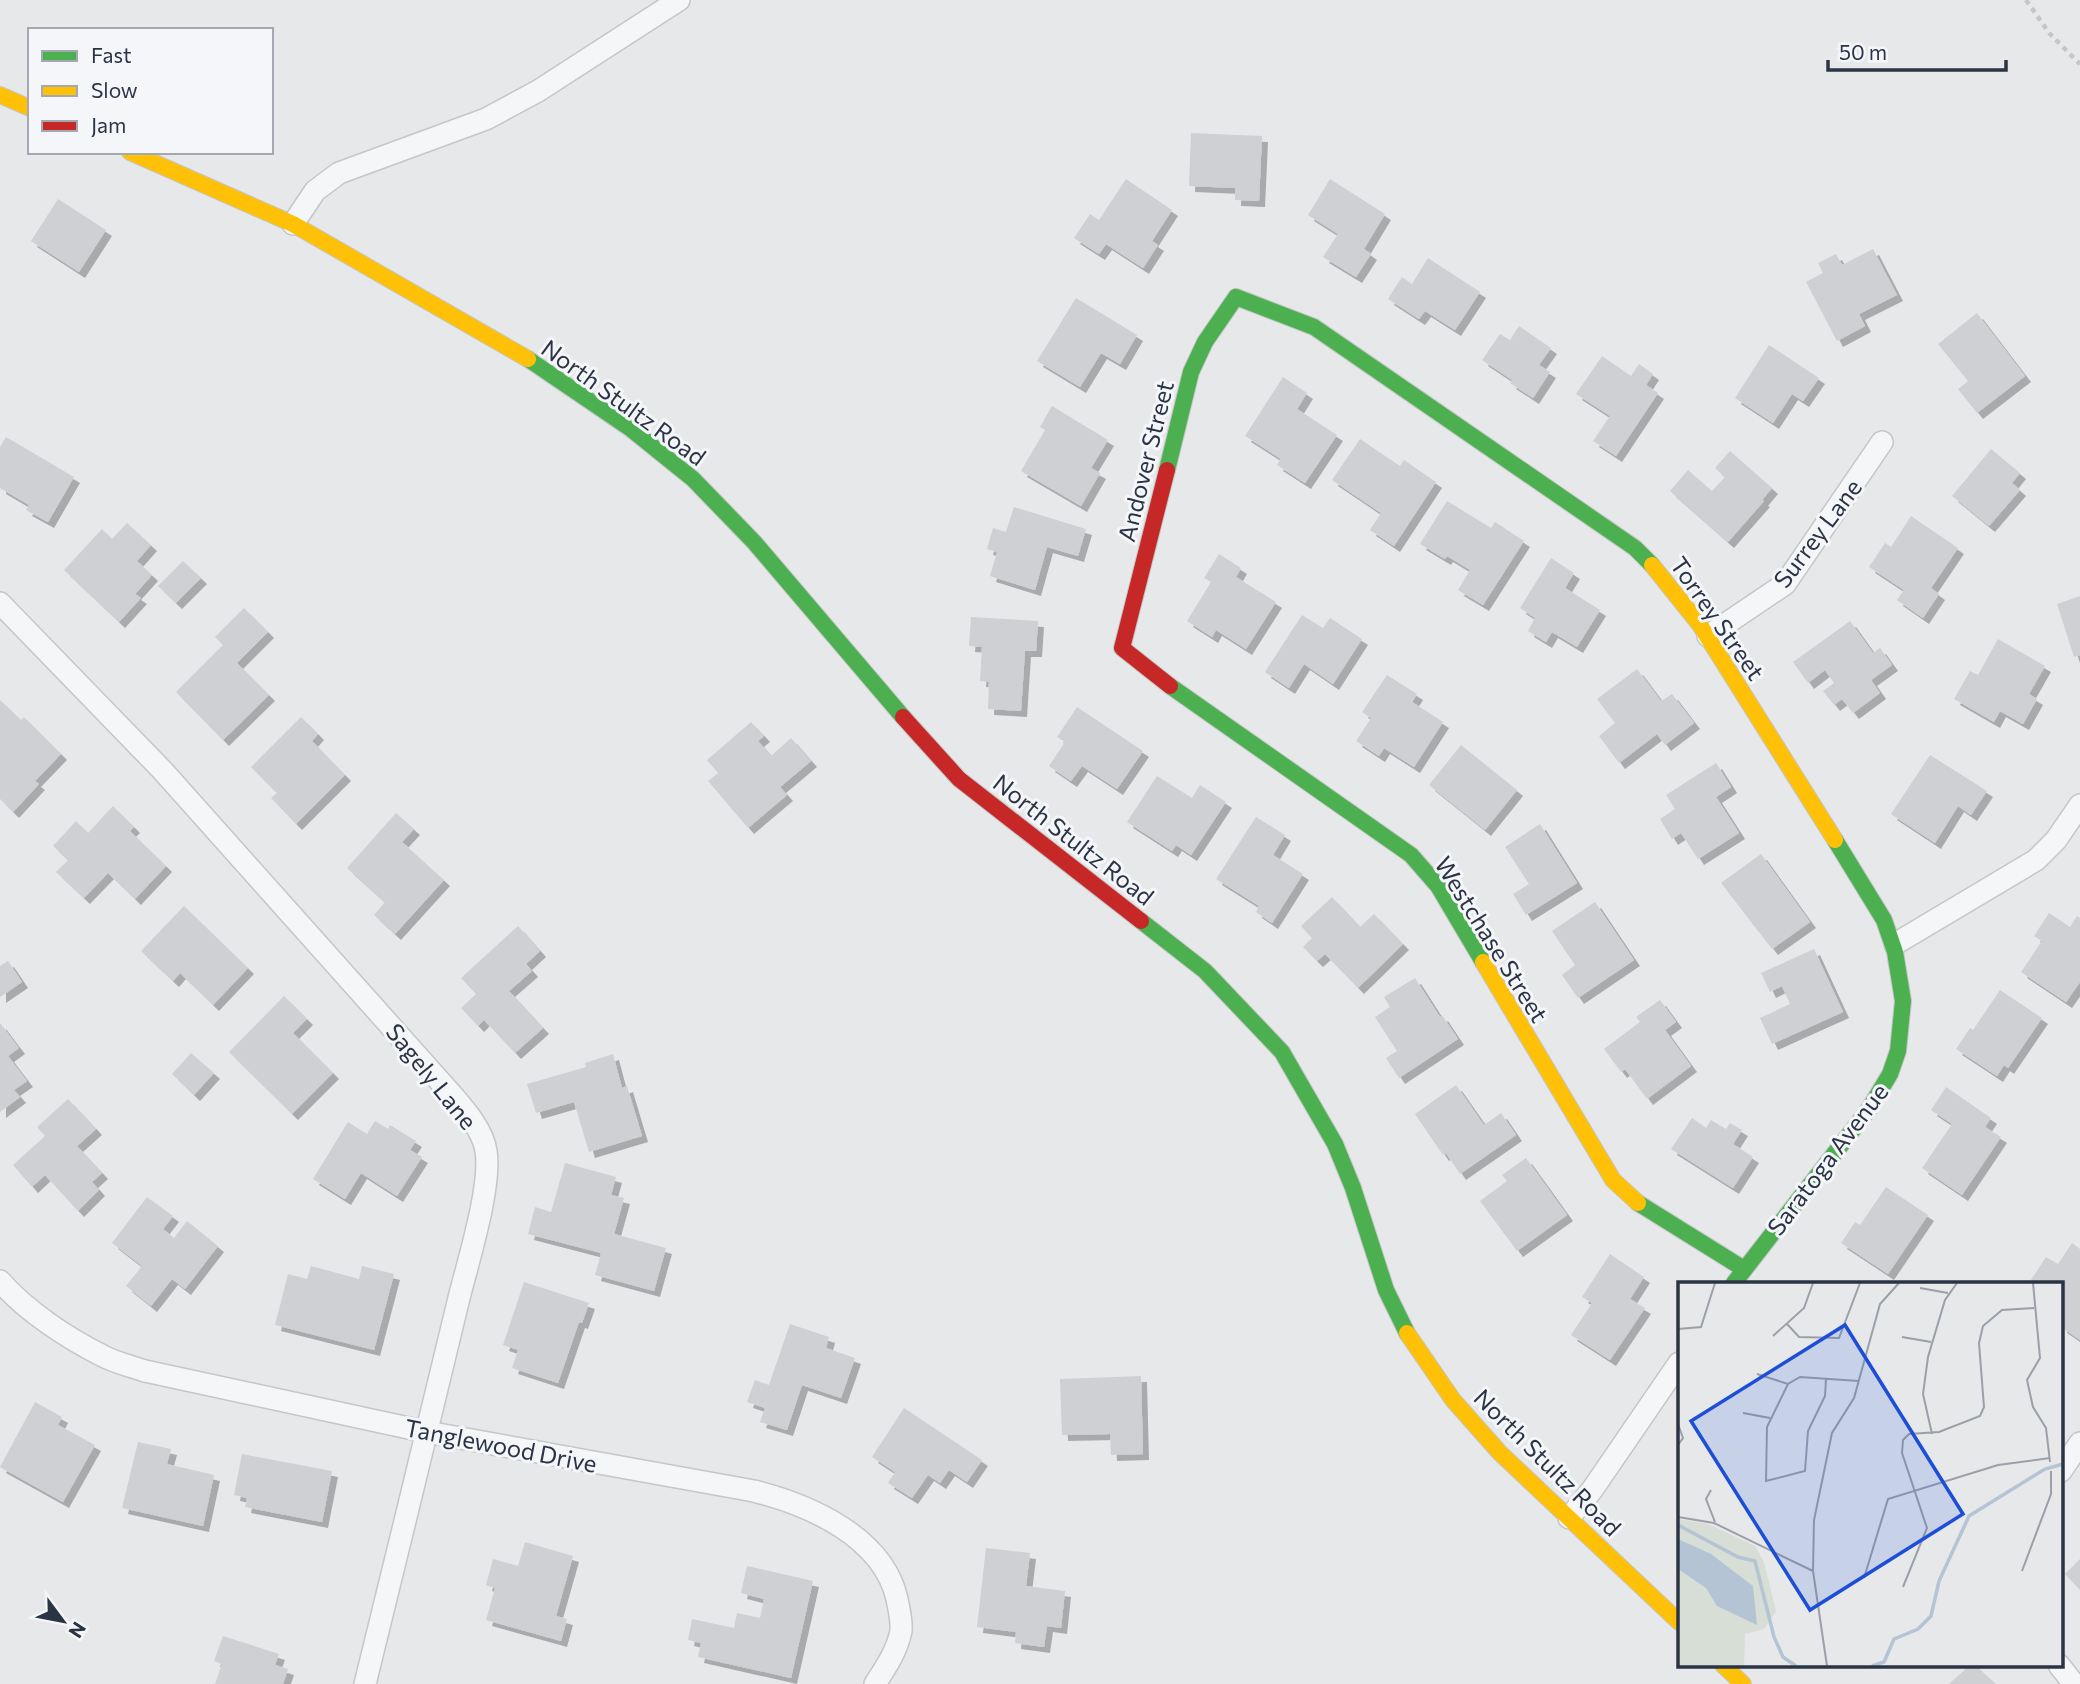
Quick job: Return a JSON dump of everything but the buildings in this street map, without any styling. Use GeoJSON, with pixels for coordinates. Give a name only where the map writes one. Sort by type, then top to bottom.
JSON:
{"type":"FeatureCollection","features":[{"type":"Feature","properties":{"kind":"street"},"geometry":{"type":"LineString","coordinates":[[293,224],[315,191],[338,173],[486,119],[538,91],[679,0]]}},
{"type":"Feature","properties":{"kind":"street"},"geometry":{"type":"LineString","coordinates":[[0,95],[28,107]]}},
{"type":"Feature","properties":{"kind":"street","name":"North Stultz Road"},"geometry":{"type":"LineString","coordinates":[[135,154],[293,224],[552,373],[631,429],[693,479],[763,552],[864,673],[959,779],[1205,971],[1282,1052],[1335,1144],[1353,1188],[1386,1290],[1409,1338],[1453,1400],[1484,1435],[1678,1621]]}},
{"type":"Feature","properties":{"kind":"street","name":"Torrey Street"},"geometry":{"type":"LineString","coordinates":[[1236,297],[1314,327],[1635,548],[1670,583],[1708,636],[1884,920],[1895,944],[1901,972],[1901,1027]]}},
{"type":"Feature","properties":{"kind":"street","name":"Andover Street"},"geometry":{"type":"LineString","coordinates":[[1122,648],[1191,372],[1205,342],[1236,297]]}},
{"type":"Feature","properties":{"kind":"street","name":"Surrey Lane"},"geometry":{"type":"LineString","coordinates":[[1708,636],[1785,584],[1882,442]]}},
{"type":"Feature","properties":{"kind":"street","name":"Sagely Lane"},"geometry":{"type":"LineString","coordinates":[[0,603],[163,771],[454,1097],[468,1113],[486,1149],[483,1194],[428,1432],[365,1684]]}},
{"type":"Feature","properties":{"kind":"street","name":"Westchase Street"},"geometry":{"type":"LineString","coordinates":[[1122,648],[1167,684],[1410,855],[1425,869],[1438,886],[1613,1180],[1644,1209],[1744,1269]]}},
{"type":"Feature","properties":{"kind":"street"},"geometry":{"type":"LineString","coordinates":[[1895,944],[2036,860],[2056,840],[2080,805]]}},
{"type":"Feature","properties":{"kind":"street","name":"Saratoga Avenue"},"geometry":{"type":"LineString","coordinates":[[1735,1282],[1869,1109],[1888,1079],[1898,1052],[1901,1027]]}},
{"type":"Feature","properties":{"kind":"street","name":"Tanglewood Drive"},"geometry":{"type":"LineString","coordinates":[[0,1280],[68,1336],[105,1357],[145,1371],[428,1432],[754,1491],[809,1508],[858,1540],[881,1565],[895,1590],[901,1629],[895,1653],[875,1684]]}},
{"type":"Feature","properties":{"kind":"street"},"geometry":{"type":"LineString","coordinates":[[1569,1518],[1592,1490],[1678,1364]]}},
{"type":"Feature","properties":{"kind":"street"},"geometry":{"type":"LineString","coordinates":[[2062,1470],[2080,1443]]}},
{"type":"Feature","properties":{"kind":"street"},"geometry":{"type":"LineString","coordinates":[[1724,1666],[1743,1684]]}},
{"type":"Feature","properties":{"kind":"street"},"geometry":{"type":"LineString","coordinates":[[2060,1666],[2074,1684]]}},
{"type":"Feature","properties":{"kind":"path"},"geometry":{"type":"LineString","coordinates":[[2026,0],[2050,34],[2080,64]]}},
{"type":"Feature","properties":{"kind":"traffic: fast"},"geometry":{"type":"LineString","coordinates":[[1167,470],[1191,372],[1205,342],[1236,297],[1314,327],[1635,548],[1652,565]]}},
{"type":"Feature","properties":{"kind":"traffic: fast"},"geometry":{"type":"LineString","coordinates":[[528,359],[631,429],[693,479],[754,542],[903,717]]}},
{"type":"Feature","properties":{"kind":"traffic: fast"},"geometry":{"type":"LineString","coordinates":[[1170,686],[1411,855],[1438,886],[1483,962]]}},
{"type":"Feature","properties":{"kind":"traffic: fast"},"geometry":{"type":"LineString","coordinates":[[1735,1282],[1869,1109],[1890,1074],[1898,1051],[1903,1001],[1895,952],[1884,920],[1835,840]]}},
{"type":"Feature","properties":{"kind":"traffic: fast"},"geometry":{"type":"LineString","coordinates":[[1141,921],[1205,971],[1282,1052],[1335,1144],[1353,1188],[1386,1290],[1407,1333]]}},
{"type":"Feature","properties":{"kind":"traffic: fast"},"geometry":{"type":"LineString","coordinates":[[1638,1203],[1744,1269]]}},
{"type":"Feature","properties":{"kind":"traffic: slow"},"geometry":{"type":"LineString","coordinates":[[0,95],[28,107]]}},
{"type":"Feature","properties":{"kind":"traffic: slow"},"geometry":{"type":"LineString","coordinates":[[135,154],[293,224],[528,359]]}},
{"type":"Feature","properties":{"kind":"traffic: slow"},"geometry":{"type":"LineString","coordinates":[[1652,565],[1700,625],[1835,840]]}},
{"type":"Feature","properties":{"kind":"traffic: slow"},"geometry":{"type":"LineString","coordinates":[[1483,962],[1613,1180],[1638,1203]]}},
{"type":"Feature","properties":{"kind":"traffic: slow"},"geometry":{"type":"LineString","coordinates":[[1407,1333],[1453,1400],[1500,1453],[1678,1621]]}},
{"type":"Feature","properties":{"kind":"traffic: slow"},"geometry":{"type":"LineString","coordinates":[[1724,1666],[1743,1684]]}},
{"type":"Feature","properties":{"kind":"traffic: jam"},"geometry":{"type":"LineString","coordinates":[[1167,470],[1122,648],[1170,686]]}},
{"type":"Feature","properties":{"kind":"traffic: jam"},"geometry":{"type":"LineString","coordinates":[[903,717],[959,779],[1141,921]]}}]}
